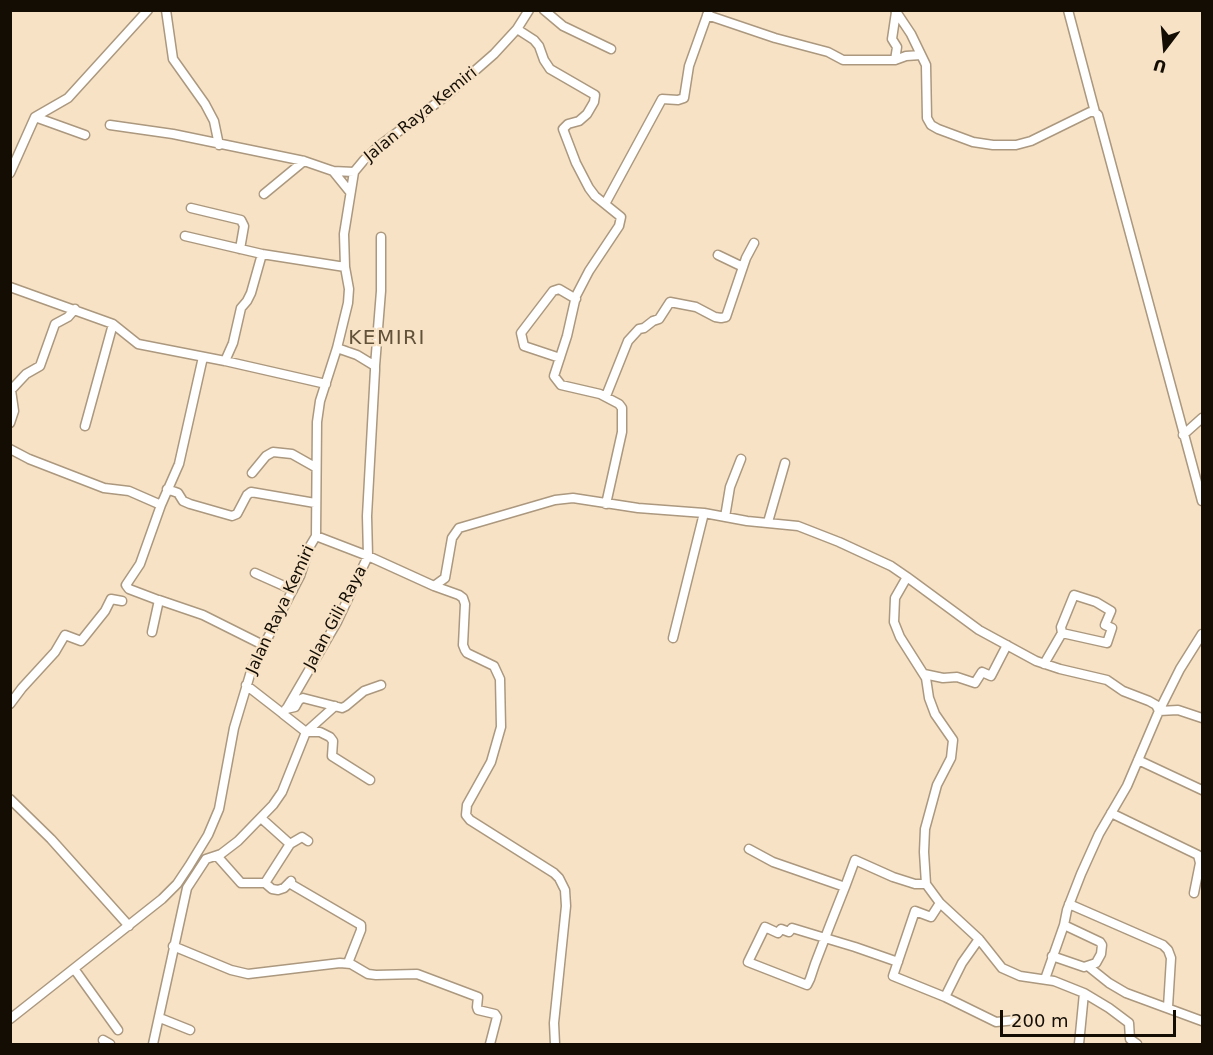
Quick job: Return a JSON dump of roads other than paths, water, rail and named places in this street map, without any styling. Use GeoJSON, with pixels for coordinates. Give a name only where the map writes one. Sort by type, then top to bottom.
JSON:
{"type":"FeatureCollection","features":[{"type":"Feature","properties":{"kind":"street"},"geometry":{"type":"LineString","coordinates":[[10,173],[35,117],[68,98],[148,10]]}},
{"type":"Feature","properties":{"kind":"street"},"geometry":{"type":"LineString","coordinates":[[166,10],[173,59],[206,104],[214,121],[219,145]]}},
{"type":"Feature","properties":{"kind":"street","name":"Jalan Raya Kemiri"},"geometry":{"type":"LineString","coordinates":[[10,1019],[75,970],[162,899],[183,886],[189,866],[219,809],[234,728],[246,685],[262,645],[300,576],[310,546],[316,536],[317,422],[349,296],[344,234],[354,172],[380,146],[478,69],[517,29],[529,10]]}},
{"type":"Feature","properties":{"kind":"street"},"geometry":{"type":"LineString","coordinates":[[544,10],[563,26],[611,49]]}},
{"type":"Feature","properties":{"kind":"street"},"geometry":{"type":"LineString","coordinates":[[1068,10],[1203,501]]}},
{"type":"Feature","properties":{"kind":"street"},"geometry":{"type":"LineString","coordinates":[[895,11],[911,34],[926,65],[927,118],[931,125],[938,129],[973,142],[993,145],[1024,143],[1095,112]]}},
{"type":"Feature","properties":{"kind":"street"},"geometry":{"type":"LineString","coordinates":[[895,11],[892,39],[897,46],[895,60]]}},
{"type":"Feature","properties":{"kind":"street"},"geometry":{"type":"LineString","coordinates":[[605,204],[662,99],[684,98],[689,66],[708,13],[775,38],[828,52],[843,60],[895,60],[906,56],[921,55]]}},
{"type":"Feature","properties":{"kind":"street"},"geometry":{"type":"LineString","coordinates":[[517,29],[539,46],[550,69],[595,95],[587,114],[563,129],[576,164],[589,188],[619,214],[621,221],[589,271],[576,299],[554,376],[561,385],[606,396],[619,404],[623,420],[606,504]]}},
{"type":"Feature","properties":{"kind":"street"},"geometry":{"type":"LineString","coordinates":[[35,117],[85,135]]}},
{"type":"Feature","properties":{"kind":"street"},"geometry":{"type":"LineString","coordinates":[[110,125],[172,134],[304,161],[333,171],[354,172]]}},
{"type":"Feature","properties":{"kind":"street"},"geometry":{"type":"LineString","coordinates":[[264,194],[304,161]]}},
{"type":"Feature","properties":{"kind":"street"},"geometry":{"type":"LineString","coordinates":[[333,171],[350,192]]}},
{"type":"Feature","properties":{"kind":"street"},"geometry":{"type":"LineString","coordinates":[[191,208],[241,220],[244,226],[240,249]]}},
{"type":"Feature","properties":{"kind":"street"},"geometry":{"type":"LineString","coordinates":[[185,236],[262,254],[345,267]]}},
{"type":"Feature","properties":{"kind":"street","name":"Jalan Gili Raya"},"geometry":{"type":"LineString","coordinates":[[285,711],[342,612],[368,556],[367,516],[381,291],[381,237]]}},
{"type":"Feature","properties":{"kind":"street"},"geometry":{"type":"LineString","coordinates":[[606,396],[624,349],[636,332],[659,319],[670,302],[696,307],[715,317],[726,316],[742,267],[753,243]]}},
{"type":"Feature","properties":{"kind":"street"},"geometry":{"type":"LineString","coordinates":[[225,361],[236,335],[241,308],[251,293],[262,254]]}},
{"type":"Feature","properties":{"kind":"street"},"geometry":{"type":"LineString","coordinates":[[718,255],[742,267]]}},
{"type":"Feature","properties":{"kind":"street"},"geometry":{"type":"LineString","coordinates":[[10,287],[113,324],[138,344],[326,384]]}},
{"type":"Feature","properties":{"kind":"street"},"geometry":{"type":"LineString","coordinates":[[560,358],[524,346],[521,333],[553,291],[560,289],[576,299]]}},
{"type":"Feature","properties":{"kind":"street"},"geometry":{"type":"LineString","coordinates":[[10,423],[14,411],[11,390],[26,374],[40,366],[55,324],[68,317],[75,309]]}},
{"type":"Feature","properties":{"kind":"street"},"geometry":{"type":"LineString","coordinates":[[85,426],[113,324]]}},
{"type":"Feature","properties":{"kind":"street"},"geometry":{"type":"LineString","coordinates":[[337,348],[375,366]]}},
{"type":"Feature","properties":{"kind":"street"},"geometry":{"type":"LineString","coordinates":[[203,357],[179,464],[167,489],[140,564],[126,585],[129,589],[203,615],[262,645]]}},
{"type":"Feature","properties":{"kind":"street"},"geometry":{"type":"LineString","coordinates":[[1184,435],[1203,418]]}},
{"type":"Feature","properties":{"kind":"street"},"geometry":{"type":"LineString","coordinates":[[10,449],[29,459],[104,488],[129,491],[161,505]]}},
{"type":"Feature","properties":{"kind":"street"},"geometry":{"type":"LineString","coordinates":[[252,473],[266,456],[273,452],[292,454],[315,467]]}},
{"type":"Feature","properties":{"kind":"street"},"geometry":{"type":"LineString","coordinates":[[724,517],[730,487],[741,459]]}},
{"type":"Feature","properties":{"kind":"street"},"geometry":{"type":"LineString","coordinates":[[768,522],[785,463]]}},
{"type":"Feature","properties":{"kind":"street"},"geometry":{"type":"LineString","coordinates":[[167,489],[178,493],[183,501],[190,504],[232,516],[237,514],[251,492],[315,503]]}},
{"type":"Feature","properties":{"kind":"street"},"geometry":{"type":"LineString","coordinates":[[435,586],[445,578],[452,538],[459,528],[555,500],[573,498],[606,504],[704,513],[798,526],[818,532],[891,566],[979,630],[1044,664],[1107,680],[1123,691],[1156,705],[1159,711]]}},
{"type":"Feature","properties":{"kind":"street"},"geometry":{"type":"LineString","coordinates":[[674,638],[704,513]]}},
{"type":"Feature","properties":{"kind":"street"},"geometry":{"type":"LineString","coordinates":[[316,536],[463,598],[465,604],[463,645],[467,653],[494,666],[500,679],[501,727],[490,762],[467,805],[466,815],[470,820],[554,873],[565,890],[566,906],[554,1023],[555,1044]]}},
{"type":"Feature","properties":{"kind":"street"},"geometry":{"type":"LineString","coordinates":[[255,573],[293,590]]}},
{"type":"Feature","properties":{"kind":"street"},"geometry":{"type":"LineString","coordinates":[[907,577],[895,598],[894,622],[924,674],[935,714],[954,740],[954,749],[937,784],[925,829],[926,884],[940,903],[979,939],[1002,968],[1008,972],[1054,981],[1084,993],[1129,1023],[1130,1039],[1137,1044]]}},
{"type":"Feature","properties":{"kind":"street"},"geometry":{"type":"LineString","coordinates":[[1044,664],[1062,633],[1061,627],[1074,595],[1096,602],[1111,611],[1105,625],[1112,628],[1107,643],[1062,633]]}},
{"type":"Feature","properties":{"kind":"street"},"geometry":{"type":"LineString","coordinates":[[10,704],[55,652],[65,635],[82,640],[105,611],[111,599],[122,601]]}},
{"type":"Feature","properties":{"kind":"street"},"geometry":{"type":"LineString","coordinates":[[152,632],[159,600]]}},
{"type":"Feature","properties":{"kind":"street"},"geometry":{"type":"LineString","coordinates":[[1045,979],[1070,904],[1099,834],[1123,795],[1159,716],[1159,711],[1180,669],[1203,634]]}},
{"type":"Feature","properties":{"kind":"street"},"geometry":{"type":"LineString","coordinates":[[924,674],[943,678],[957,677],[975,683],[982,672],[991,676],[1007,645]]}},
{"type":"Feature","properties":{"kind":"street"},"geometry":{"type":"LineString","coordinates":[[246,685],[285,711],[306,732],[320,732],[330,737],[333,741],[332,756],[370,780]]}},
{"type":"Feature","properties":{"kind":"street"},"geometry":{"type":"LineString","coordinates":[[285,711],[295,707],[301,698],[335,706],[346,706],[364,691],[381,685]]}},
{"type":"Feature","properties":{"kind":"street"},"geometry":{"type":"LineString","coordinates":[[153,1044],[160,1018],[183,886],[206,859],[217,856],[243,836],[273,805],[282,792],[306,732],[335,706]]}},
{"type":"Feature","properties":{"kind":"street"},"geometry":{"type":"LineString","coordinates":[[1159,711],[1178,710],[1203,718]]}},
{"type":"Feature","properties":{"kind":"street"},"geometry":{"type":"LineString","coordinates":[[1138,760],[1203,790]]}},
{"type":"Feature","properties":{"kind":"street"},"geometry":{"type":"LineString","coordinates":[[11,800],[51,839],[129,926]]}},
{"type":"Feature","properties":{"kind":"street"},"geometry":{"type":"LineString","coordinates":[[1111,813],[1198,855],[1200,863],[1194,892]]}},
{"type":"Feature","properties":{"kind":"street"},"geometry":{"type":"LineString","coordinates":[[261,818],[290,844]]}},
{"type":"Feature","properties":{"kind":"street"},"geometry":{"type":"LineString","coordinates":[[265,883],[290,844],[302,837],[308,841]]}},
{"type":"Feature","properties":{"kind":"street"},"geometry":{"type":"LineString","coordinates":[[749,849],[773,862],[845,887]]}},
{"type":"Feature","properties":{"kind":"street"},"geometry":{"type":"LineString","coordinates":[[217,856],[241,883],[265,883],[272,889],[278,890],[284,888],[290,881],[361,925],[348,963]]}},
{"type":"Feature","properties":{"kind":"street"},"geometry":{"type":"LineString","coordinates":[[898,962],[825,938],[792,928],[790,932],[781,929],[778,933],[765,927],[748,962],[807,985],[825,938],[845,887],[855,860],[893,877],[915,884],[926,884]]}},
{"type":"Feature","properties":{"kind":"street"},"geometry":{"type":"LineString","coordinates":[[940,903],[931,917],[915,910],[894,977],[945,997],[996,1022],[1016,1020]]}},
{"type":"Feature","properties":{"kind":"street"},"geometry":{"type":"LineString","coordinates":[[1070,904],[1163,945],[1168,950],[1171,958],[1168,1007]]}},
{"type":"Feature","properties":{"kind":"street"},"geometry":{"type":"LineString","coordinates":[[1052,956],[1089,967],[1096,963],[1101,954],[1100,942],[1064,925]]}},
{"type":"Feature","properties":{"kind":"street"},"geometry":{"type":"LineString","coordinates":[[945,997],[962,963],[979,939]]}},
{"type":"Feature","properties":{"kind":"street"},"geometry":{"type":"LineString","coordinates":[[173,946],[231,970],[248,974],[340,963],[348,963],[368,974],[417,974],[478,997],[478,1010],[495,1014],[497,1017],[490,1044]]}},
{"type":"Feature","properties":{"kind":"street"},"geometry":{"type":"LineString","coordinates":[[1089,967],[1126,993],[1203,1021]]}},
{"type":"Feature","properties":{"kind":"street"},"geometry":{"type":"LineString","coordinates":[[75,970],[117,1030]]}},
{"type":"Feature","properties":{"kind":"street"},"geometry":{"type":"LineString","coordinates":[[1079,1044],[1084,993]]}},
{"type":"Feature","properties":{"kind":"street"},"geometry":{"type":"LineString","coordinates":[[160,1018],[190,1030]]}},
{"type":"Feature","properties":{"kind":"district","name":"KEMIRI"},"geometry":{"type":"Point","coordinates":[387,339]}}]}
